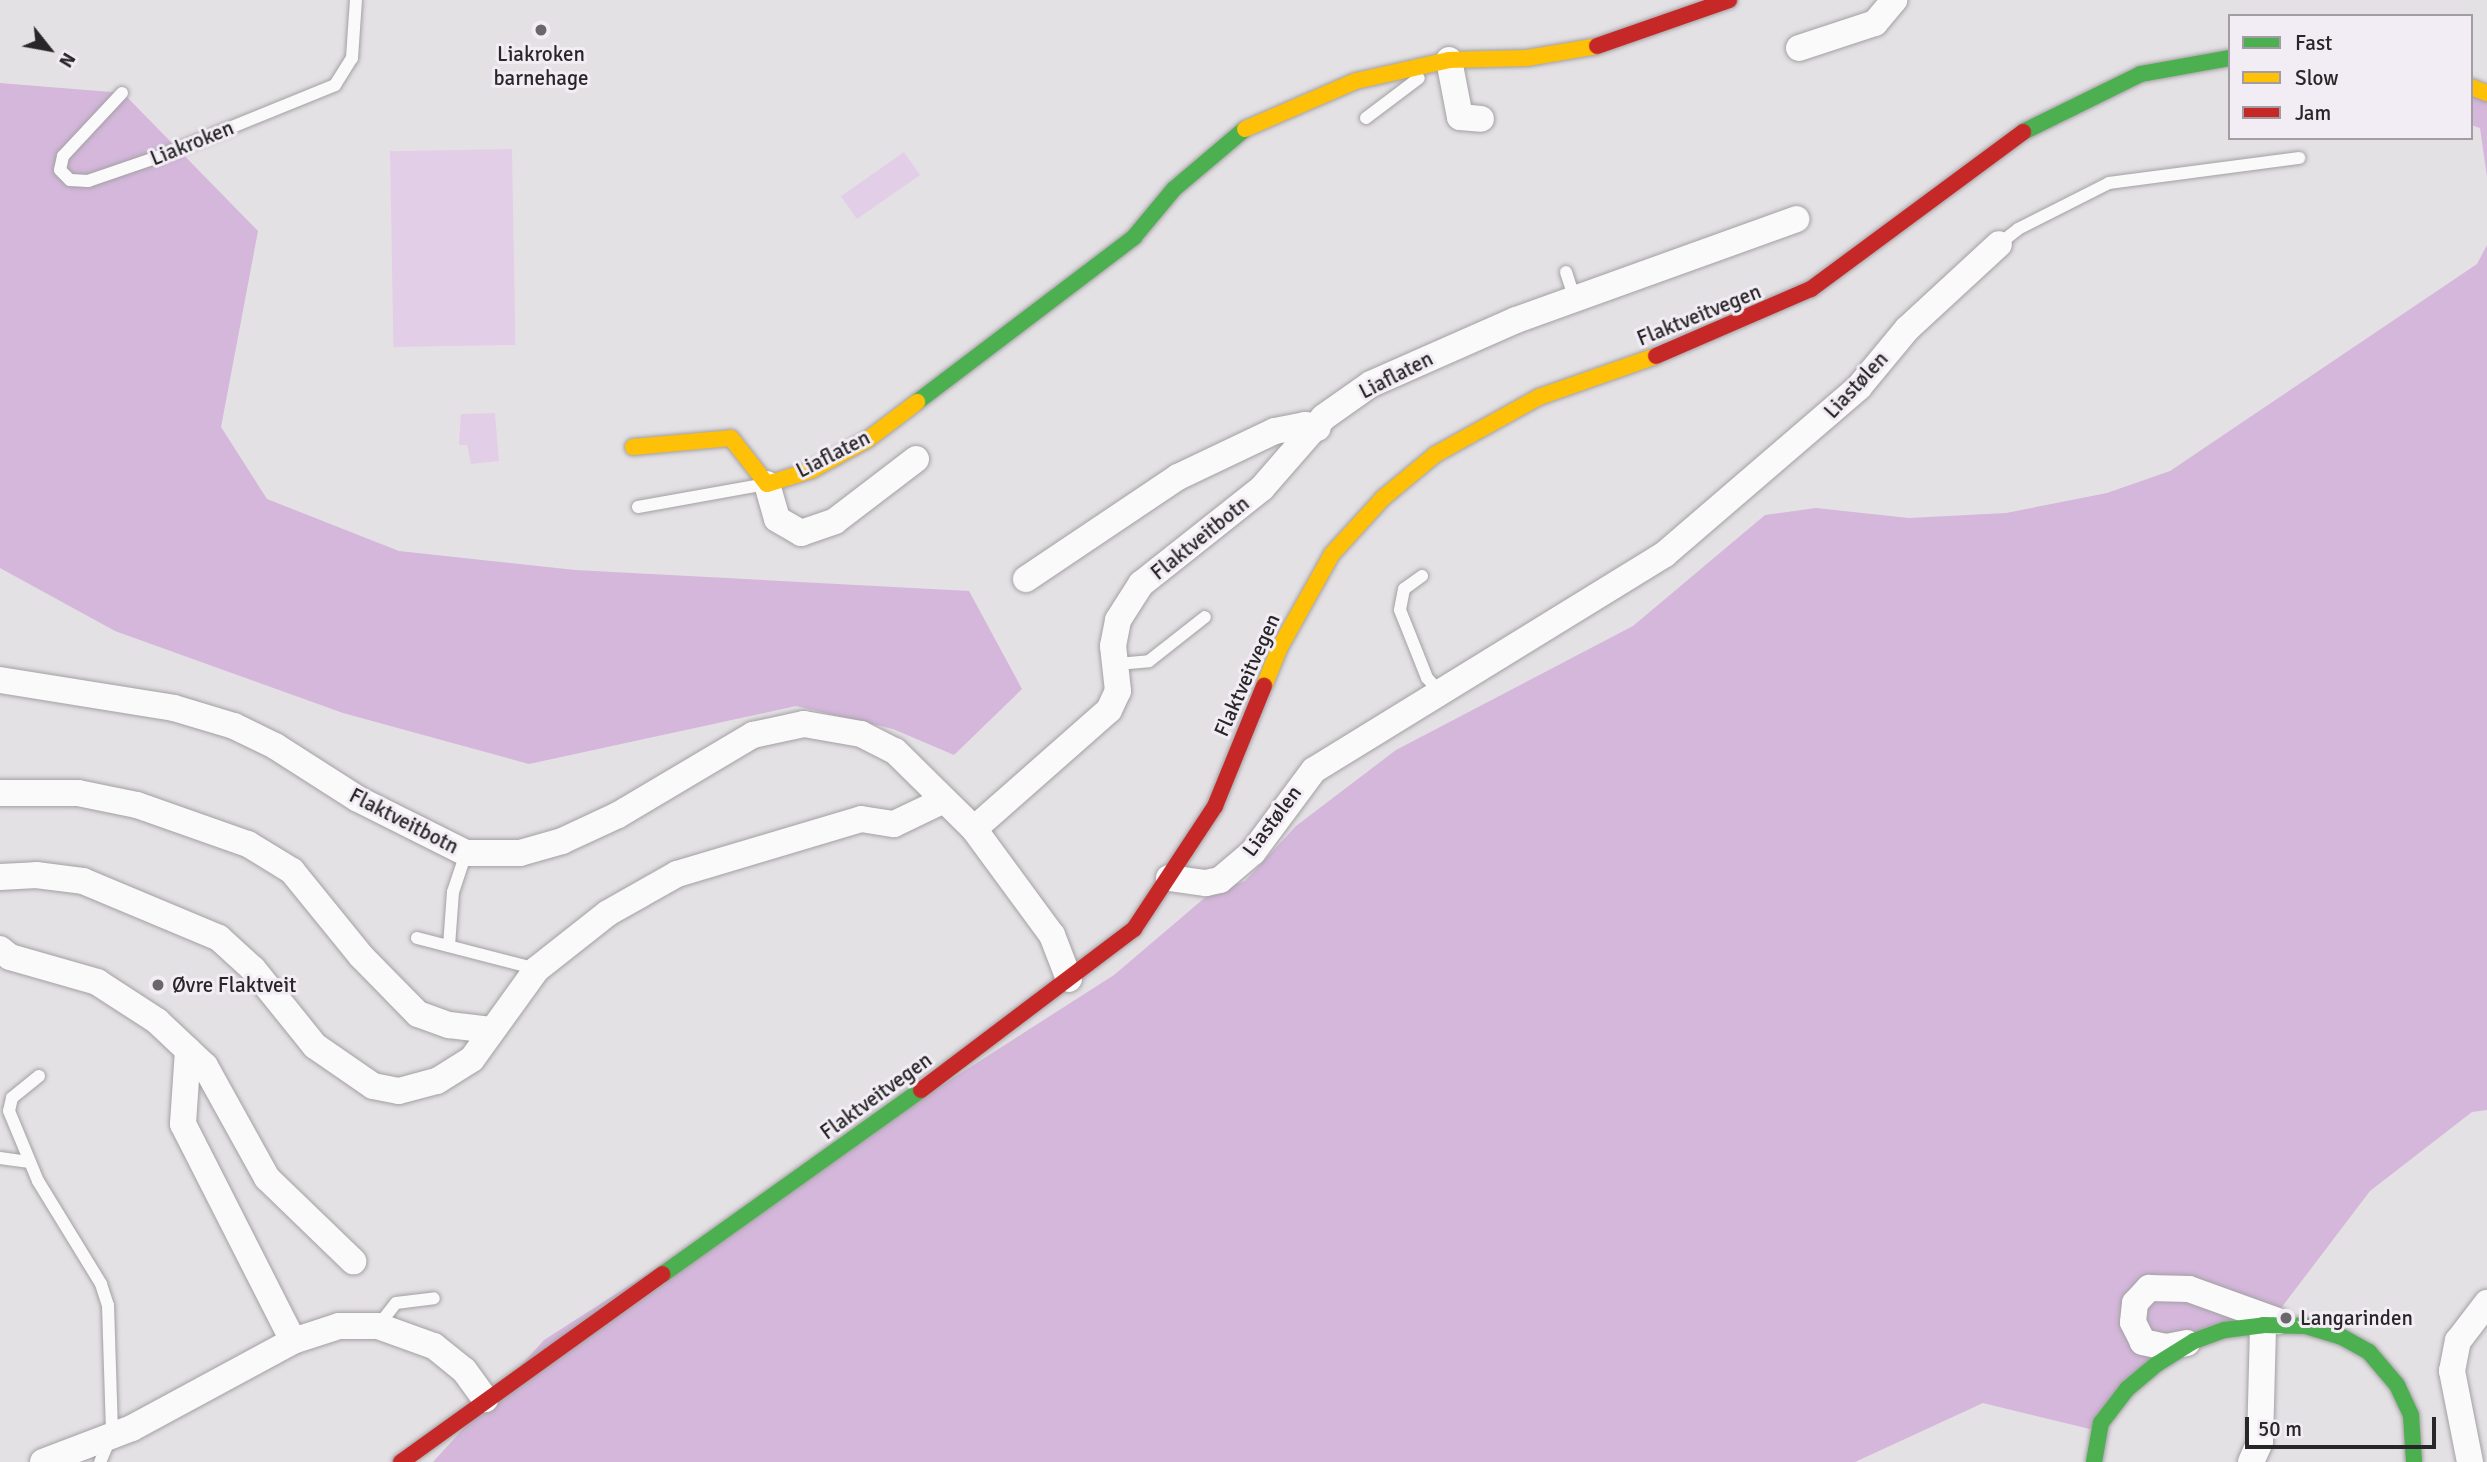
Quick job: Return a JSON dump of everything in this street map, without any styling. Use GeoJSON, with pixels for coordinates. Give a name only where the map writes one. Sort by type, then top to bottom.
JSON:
{"type":"FeatureCollection","features":[{"type":"Feature","properties":{"kind":"main road","name":"Liaflaten"},"geometry":{"type":"LineString","coordinates":[[767,484],[812,470],[867,440],[1134,237],[1174,190],[1246,128],[1356,81],[1441,62],[1527,58],[1609,44],[1729,0]]}},
{"type":"Feature","properties":{"kind":"main road","name":"Flaktveitvegen"},"geometry":{"type":"LineString","coordinates":[[401,1462],[1069,979],[1134,929],[1215,806],[1280,647],[1332,554],[1383,498],[1436,454],[1539,397],[1649,359],[1811,289],[2007,141],[2078,102],[2141,74],[2228,58]]}},
{"type":"Feature","properties":{"kind":"main road"},"geometry":{"type":"LineString","coordinates":[[634,447],[731,438],[767,484]]}},
{"type":"Feature","properties":{"kind":"main road"},"geometry":{"type":"LineString","coordinates":[[2094,1462],[2101,1423],[2127,1389],[2194,1341],[2225,1330],[2276,1325],[2342,1337],[2369,1352],[2397,1385],[2411,1415],[2414,1462]]}},
{"type":"Feature","properties":{"kind":"street"},"geometry":{"type":"LineString","coordinates":[[1799,48],[1875,23],[1894,0]]}},
{"type":"Feature","properties":{"kind":"street"},"geometry":{"type":"LineString","coordinates":[[1441,62],[1460,117],[1481,119]]}},
{"type":"Feature","properties":{"kind":"street","name":"Liaflaten"},"geometry":{"type":"LineString","coordinates":[[1318,428],[1324,417],[1371,384],[1570,284],[1796,219]]}},
{"type":"Feature","properties":{"kind":"street","name":"Liastølen"},"geometry":{"type":"LineString","coordinates":[[1168,878],[1198,883],[1220,880],[1253,852],[1314,770],[1665,554],[1859,387],[1907,329],[1999,244]]}},
{"type":"Feature","properties":{"kind":"street"},"geometry":{"type":"LineString","coordinates":[[1026,579],[1178,477],[1275,431],[1305,425],[1318,428]]}},
{"type":"Feature","properties":{"kind":"street","name":"Flaktveitbotn"},"geometry":{"type":"LineString","coordinates":[[974,830],[1109,710],[1118,691],[1113,646],[1118,620],[1141,584],[1262,488],[1318,428]]}},
{"type":"Feature","properties":{"kind":"street"},"geometry":{"type":"LineString","coordinates":[[767,484],[777,519],[801,533],[835,521],[916,459]]}},
{"type":"Feature","properties":{"kind":"street","name":"Flaktveitbotn"},"geometry":{"type":"LineString","coordinates":[[0,680],[174,708],[234,726],[358,799],[466,853],[520,852],[562,841],[618,815],[754,735],[804,724],[861,734],[895,751],[942,801],[974,830],[1052,935],[1069,979]]}},
{"type":"Feature","properties":{"kind":"street"},"geometry":{"type":"LineString","coordinates":[[0,793],[78,793],[137,805],[248,845],[292,871],[376,974],[418,1014],[449,1026],[491,1030]]}},
{"type":"Feature","properties":{"kind":"street"},"geometry":{"type":"LineString","coordinates":[[3,884],[36,874],[83,881],[219,938],[253,969],[315,1046],[373,1086],[399,1091],[437,1081],[472,1059],[537,969],[608,913],[677,874],[861,819],[894,824],[942,801]]}},
{"type":"Feature","properties":{"kind":"street"},"geometry":{"type":"LineString","coordinates":[[0,948],[10,957],[97,982],[157,1021],[205,1066],[267,1178],[314,1237],[353,1261]]}},
{"type":"Feature","properties":{"kind":"street"},"geometry":{"type":"LineString","coordinates":[[188,1050],[183,1124],[293,1341]]}},
{"type":"Feature","properties":{"kind":"street"},"geometry":{"type":"LineString","coordinates":[[2194,1341],[2166,1347],[2143,1342],[2133,1322],[2135,1304],[2149,1288],[2189,1289],[2276,1325],[2260,1442],[2251,1462]]}},
{"type":"Feature","properties":{"kind":"street"},"geometry":{"type":"LineString","coordinates":[[2469,1462],[2452,1371],[2458,1341],[2487,1303]]}},
{"type":"Feature","properties":{"kind":"street"},"geometry":{"type":"LineString","coordinates":[[43,1462],[132,1428],[293,1341],[339,1326],[378,1326],[434,1346],[464,1370],[485,1399]]}},
{"type":"Feature","properties":{"kind":"lane","name":"Liakroken"},"geometry":{"type":"LineString","coordinates":[[122,93],[63,156],[60,170],[70,180],[88,181],[158,157],[335,85],[352,58],[356,0]]}},
{"type":"Feature","properties":{"kind":"lane"},"geometry":{"type":"LineString","coordinates":[[1366,118],[1441,62]]}},
{"type":"Feature","properties":{"kind":"lane","name":"Liastølen"},"geometry":{"type":"LineString","coordinates":[[1999,244],[2018,229],[2109,183],[2299,158]]}},
{"type":"Feature","properties":{"kind":"lane"},"geometry":{"type":"LineString","coordinates":[[638,507],[767,484]]}},
{"type":"Feature","properties":{"kind":"lane"},"geometry":{"type":"LineString","coordinates":[[1422,576],[1404,589],[1400,610],[1427,678],[1441,694]]}},
{"type":"Feature","properties":{"kind":"lane"},"geometry":{"type":"LineString","coordinates":[[1117,664],[1149,661],[1205,617]]}},
{"type":"Feature","properties":{"kind":"lane"},"geometry":{"type":"LineString","coordinates":[[449,946],[453,892],[466,853]]}},
{"type":"Feature","properties":{"kind":"lane"},"geometry":{"type":"LineString","coordinates":[[417,938],[537,969]]}},
{"type":"Feature","properties":{"kind":"lane"},"geometry":{"type":"LineString","coordinates":[[39,1076],[12,1098],[9,1111],[30,1162],[104,1294],[112,1434],[100,1462]]}},
{"type":"Feature","properties":{"kind":"lane"},"geometry":{"type":"LineString","coordinates":[[0,1158],[30,1162]]}},
{"type":"Feature","properties":{"kind":"lane"},"geometry":{"type":"LineString","coordinates":[[378,1326],[396,1303],[434,1298]]}},
{"type":"Feature","properties":{"kind":"shaded area"},"geometry":{"type":"Polygon","coordinates":[[[0,83],[123,93],[258,231],[221,427],[267,499],[399,551],[575,570],[969,591],[1022,689],[954,755],[893,729],[796,706],[529,764],[343,713],[115,631],[0,568],[0,83]]]}},
{"type":"Feature","properties":{"kind":"shaded area"},"geometry":{"type":"Polygon","coordinates":[[[2487,85],[2487,177],[2480,128],[2473,126],[2473,90],[2487,85]]]}},
{"type":"Feature","properties":{"kind":"shaded area"},"geometry":{"type":"Polygon","coordinates":[[[512,149],[515,345],[393,347],[390,151],[512,149]]]}},
{"type":"Feature","properties":{"kind":"shaded area"},"geometry":{"type":"Polygon","coordinates":[[[904,152],[920,175],[857,219],[841,196],[904,152]]]}},
{"type":"Feature","properties":{"kind":"shaded area"},"geometry":{"type":"Polygon","coordinates":[[[2487,245],[2487,1110],[2472,1112],[2370,1191],[2272,1320],[2145,1364],[2090,1429],[1983,1403],[1855,1462],[433,1462],[544,1340],[1114,975],[1208,895],[1245,881],[1296,826],[1396,750],[1633,626],[1765,515],[1816,508],[1909,518],[2006,513],[2107,493],[2170,471],[2477,264],[2487,245]]]}},
{"type":"Feature","properties":{"kind":"shaded area"},"geometry":{"type":"Polygon","coordinates":[[[495,413],[499,461],[471,464],[467,445],[459,445],[461,414],[495,413]]]}},
{"type":"Feature","properties":{"kind":"traffic: fast"},"geometry":{"type":"LineString","coordinates":[[2023,132],[2141,74],[2228,58]]}},
{"type":"Feature","properties":{"kind":"traffic: fast"},"geometry":{"type":"LineString","coordinates":[[917,402],[1134,237],[1174,189],[1245,129]]}},
{"type":"Feature","properties":{"kind":"traffic: fast"},"geometry":{"type":"LineString","coordinates":[[663,1274],[921,1090]]}},
{"type":"Feature","properties":{"kind":"traffic: fast"},"geometry":{"type":"LineString","coordinates":[[2094,1462],[2101,1423],[2127,1389],[2157,1364],[2194,1341],[2225,1330],[2263,1325],[2306,1326],[2342,1337],[2369,1352],[2397,1385],[2411,1415],[2414,1462]]}},
{"type":"Feature","properties":{"kind":"traffic: slow"},"geometry":{"type":"LineString","coordinates":[[1245,129],[1356,81],[1449,60],[1527,58],[1597,46]]}},
{"type":"Feature","properties":{"kind":"traffic: slow"},"geometry":{"type":"LineString","coordinates":[[2473,88],[2487,93]]}},
{"type":"Feature","properties":{"kind":"traffic: slow"},"geometry":{"type":"LineString","coordinates":[[1264,686],[1280,647],[1332,554],[1383,498],[1436,454],[1539,397],[1656,356]]}},
{"type":"Feature","properties":{"kind":"traffic: slow"},"geometry":{"type":"LineString","coordinates":[[633,447],[731,438],[767,484],[812,470],[867,440],[917,402]]}},
{"type":"Feature","properties":{"kind":"traffic: jam"},"geometry":{"type":"LineString","coordinates":[[1597,46],[1729,0]]}},
{"type":"Feature","properties":{"kind":"traffic: jam"},"geometry":{"type":"LineString","coordinates":[[1656,356],[1811,289],[2023,132]]}},
{"type":"Feature","properties":{"kind":"traffic: jam"},"geometry":{"type":"LineString","coordinates":[[921,1090],[1134,929],[1215,806],[1264,686]]}},
{"type":"Feature","properties":{"kind":"traffic: jam"},"geometry":{"type":"LineString","coordinates":[[401,1462],[663,1274]]}},
{"type":"Feature","properties":{"kind":"place","name":"Liakroken barnehage"},"geometry":{"type":"Point","coordinates":[541,30]}},
{"type":"Feature","properties":{"kind":"place","name":"Øvre Flaktveit"},"geometry":{"type":"Point","coordinates":[158,985]}},
{"type":"Feature","properties":{"kind":"place","name":"Langarinden"},"geometry":{"type":"Point","coordinates":[2286,1318]}}]}
